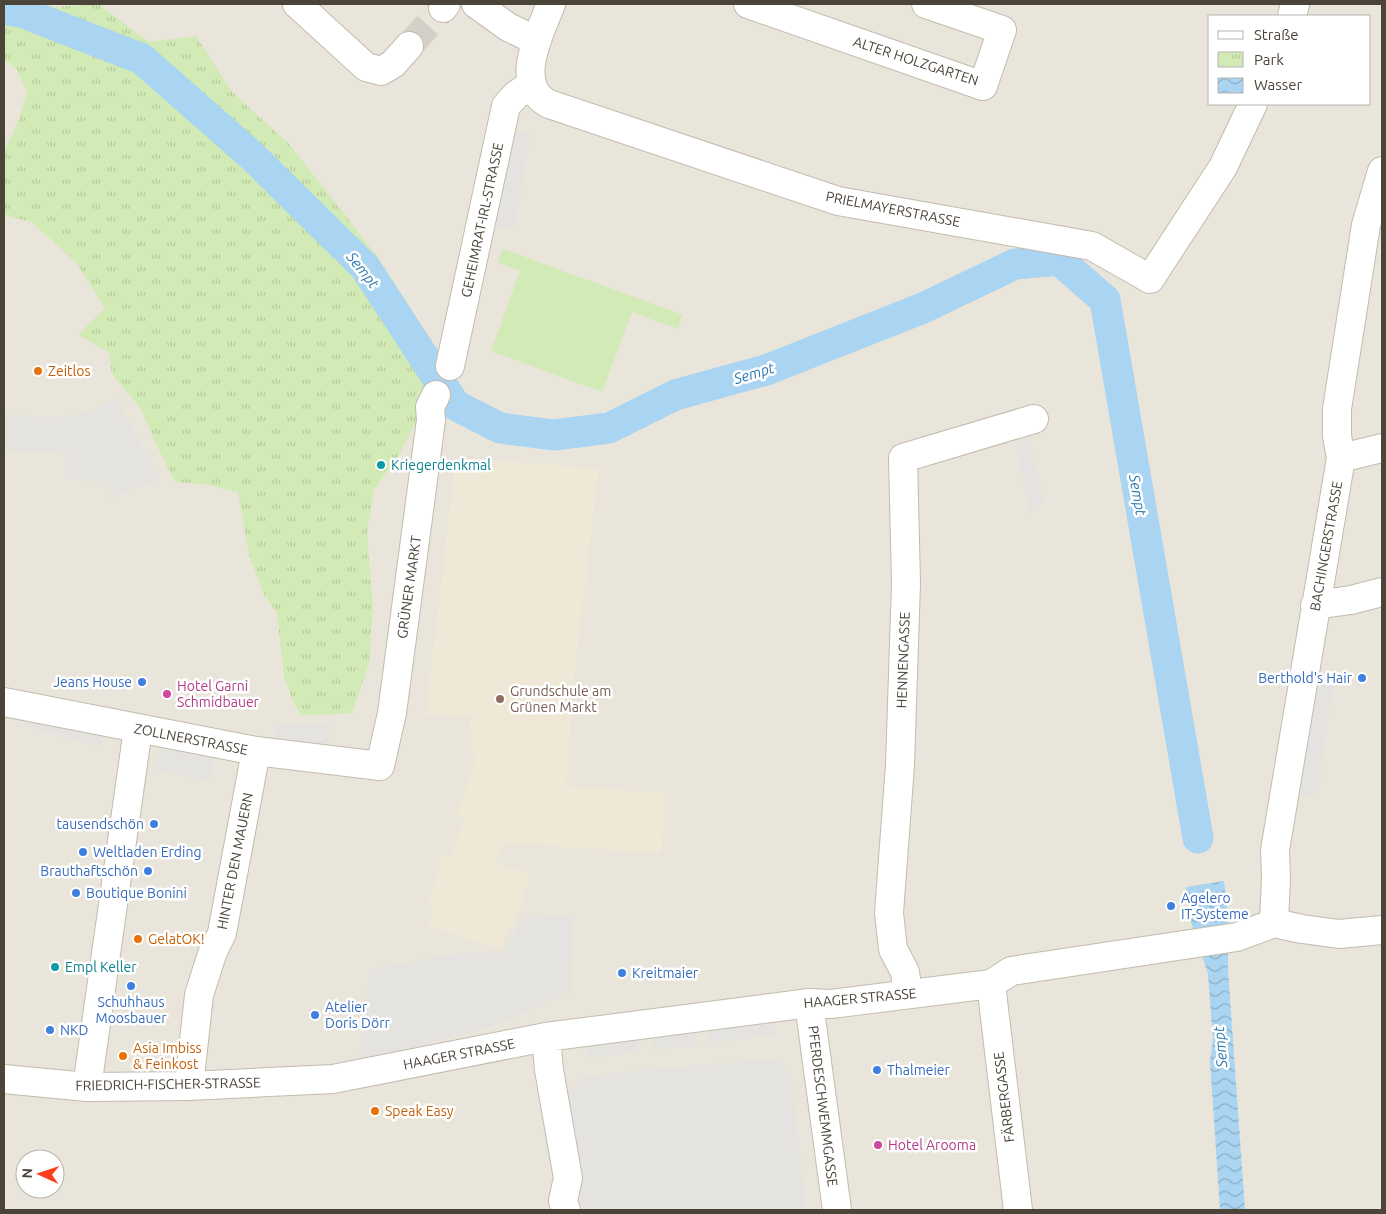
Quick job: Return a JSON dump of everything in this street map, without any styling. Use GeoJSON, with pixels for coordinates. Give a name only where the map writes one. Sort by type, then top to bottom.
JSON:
{"type":"FeatureCollection","features":[{"type":"Feature","properties":{"kind":"street"},"geometry":{"type":"LineString","coordinates":[[297,4],[366,67],[381,71],[393,64],[409,46]]}},
{"type":"Feature","properties":{"kind":"street"},"geometry":{"type":"LineString","coordinates":[[476,4],[508,27],[537,41]]}},
{"type":"Feature","properties":{"kind":"street"},"geometry":{"type":"LineString","coordinates":[[532,86],[530,67],[537,41],[551,4]]}},
{"type":"Feature","properties":{"kind":"street","name":"ALTER HOLZGARTEN"},"geometry":{"type":"LineString","coordinates":[[748,4],[983,86],[1002,30],[926,4]]}},
{"type":"Feature","properties":{"kind":"street","name":"PRIELMAYERSTRASSE"},"geometry":{"type":"LineString","coordinates":[[532,86],[541,99],[550,104],[838,201],[1092,246],[1150,280],[1223,167],[1253,105]]}},
{"type":"Feature","properties":{"kind":"street","name":"GEHEIMRAT-IRL-STRASSE"},"geometry":{"type":"LineString","coordinates":[[450,366],[506,106],[516,95],[532,86]]}},
{"type":"Feature","properties":{"kind":"street","name":"BACHINGERSTRASSE"},"geometry":{"type":"LineString","coordinates":[[1274,923],[1275,850],[1341,458],[1337,436],[1337,410],[1366,225],[1382,171]]}},
{"type":"Feature","properties":{"kind":"street","name":"GRÜNER MARKT"},"geometry":{"type":"LineString","coordinates":[[380,766],[392,713],[433,401]]}},
{"type":"Feature","properties":{"kind":"street","name":"HENNENGASSE"},"geometry":{"type":"LineString","coordinates":[[908,994],[905,972],[892,949],[890,913],[900,765],[906,583],[903,458],[1034,419]]}},
{"type":"Feature","properties":{"kind":"street"},"geometry":{"type":"LineString","coordinates":[[1341,458],[1382,448]]}},
{"type":"Feature","properties":{"kind":"street"},"geometry":{"type":"LineString","coordinates":[[1316,605],[1351,600],[1382,592]]}},
{"type":"Feature","properties":{"kind":"street","name":"ZOLLNERSTRASSE"},"geometry":{"type":"LineString","coordinates":[[4,702],[256,751],[380,766]]}},
{"type":"Feature","properties":{"kind":"street"},"geometry":{"type":"LineString","coordinates":[[87,1087],[138,729]]}},
{"type":"Feature","properties":{"kind":"street","name":"HINTER DEN MAUERN"},"geometry":{"type":"LineString","coordinates":[[189,1086],[199,995],[212,954],[222,933],[256,751]]}},
{"type":"Feature","properties":{"kind":"street"},"geometry":{"type":"LineString","coordinates":[[1274,923],[1339,934],[1382,930]]}},
{"type":"Feature","properties":{"kind":"street","name":"HAAGER STRASSE"},"geometry":{"type":"LineString","coordinates":[[333,1079],[546,1037],[809,1003],[831,1004],[991,984],[1011,971],[1237,937],[1274,923]]}},
{"type":"Feature","properties":{"kind":"street","name":"FÄRBERGASSE"},"geometry":{"type":"LineString","coordinates":[[991,984],[1018,1210]]}},
{"type":"Feature","properties":{"kind":"street","name":"PFERDESCHWEMMGASSE"},"geometry":{"type":"LineString","coordinates":[[809,1003],[837,1210]]}},
{"type":"Feature","properties":{"kind":"street"},"geometry":{"type":"LineString","coordinates":[[546,1037],[549,1070],[568,1178],[563,1201],[566,1210]]}},
{"type":"Feature","properties":{"kind":"street","name":"FRIEDRICH-FISCHER-STRASSE"},"geometry":{"type":"LineString","coordinates":[[4,1079],[87,1087],[189,1086],[333,1079]]}},
{"type":"Feature","properties":{"kind":"shaded area"},"geometry":{"type":"Polygon","coordinates":[[[4,4],[1382,4],[1382,1210],[4,1210],[4,4]]]}},
{"type":"Feature","properties":{"kind":"shaded area"},"geometry":{"type":"Polygon","coordinates":[[[511,130],[530,133],[515,230],[496,227],[511,130]]]}},
{"type":"Feature","properties":{"kind":"shaded area"},"geometry":{"type":"Polygon","coordinates":[[[115,398],[160,478],[111,498],[112,482],[64,479],[66,454],[4,450],[4,414],[55,418],[87,412],[115,398]]]}},
{"type":"Feature","properties":{"kind":"shaded area"},"geometry":{"type":"Polygon","coordinates":[[[1028,435],[1044,500],[1031,514],[1016,450],[1028,435]]]}},
{"type":"Feature","properties":{"kind":"shaded area","name":"Grundschule am Grünen Markt"},"geometry":{"type":"Polygon","coordinates":[[[456,458],[599,468],[573,684],[566,786],[666,794],[661,853],[503,843],[496,863],[530,874],[513,926],[509,925],[501,950],[428,926],[434,906],[428,903],[443,856],[451,858],[464,818],[457,815],[475,760],[469,716],[426,714],[456,458]]]}},
{"type":"Feature","properties":{"kind":"shaded area"},"geometry":{"type":"Polygon","coordinates":[[[1333,684],[1318,794],[1294,796],[1310,687],[1333,684]]]}},
{"type":"Feature","properties":{"kind":"shaded area"},"geometry":{"type":"Polygon","coordinates":[[[30,717],[103,738],[101,747],[27,726],[30,717]]]}},
{"type":"Feature","properties":{"kind":"shaded area"},"geometry":{"type":"Polygon","coordinates":[[[329,723],[328,749],[276,749],[275,724],[329,723]]]}},
{"type":"Feature","properties":{"kind":"shaded area"},"geometry":{"type":"Polygon","coordinates":[[[162,743],[214,751],[210,780],[157,771],[162,743]]]}},
{"type":"Feature","properties":{"kind":"shaded area"},"geometry":{"type":"Polygon","coordinates":[[[573,915],[570,992],[497,1025],[358,1062],[370,969],[461,953],[503,954],[522,919],[573,915]]]}},
{"type":"Feature","properties":{"kind":"shaded area"},"geometry":{"type":"Polygon","coordinates":[[[774,1015],[776,1035],[709,1043],[707,1023],[774,1015]]]}},
{"type":"Feature","properties":{"kind":"shaded area"},"geometry":{"type":"Polygon","coordinates":[[[694,1025],[697,1045],[654,1050],[651,1030],[694,1025]]]}},
{"type":"Feature","properties":{"kind":"shaded area"},"geometry":{"type":"Polygon","coordinates":[[[636,1032],[639,1052],[587,1058],[584,1038],[636,1032]]]}},
{"type":"Feature","properties":{"kind":"shaded area"},"geometry":{"type":"Polygon","coordinates":[[[778,1058],[791,1075],[806,1210],[584,1210],[567,1095],[585,1076],[778,1058]]]}},
{"type":"Feature","properties":{"kind":"shaded area"},"geometry":{"type":"Polygon","coordinates":[[[543,1099],[553,1159],[548,1160],[538,1100],[543,1099]]]}},
{"type":"Feature","properties":{"kind":"green space"},"geometry":{"type":"Polygon","coordinates":[[[98,4],[149,42],[196,36],[232,92],[290,145],[377,256],[415,316],[418,329],[437,362],[421,411],[399,455],[374,490],[367,533],[373,607],[369,663],[352,713],[301,715],[293,701],[284,677],[277,613],[263,593],[249,555],[238,492],[203,484],[175,482],[141,409],[112,374],[109,352],[78,335],[105,308],[76,262],[31,222],[4,215],[4,152],[18,122],[27,93],[17,70],[4,59],[4,12],[98,4]]]}},
{"type":"Feature","properties":{"kind":"green space"},"geometry":{"type":"Polygon","coordinates":[[[503,249],[683,315],[678,329],[632,312],[602,392],[491,351],[520,271],[498,262],[503,249]]]}},
{"type":"Feature","properties":{"kind":"water"},"geometry":{"type":"Polygon","coordinates":[[[1224,881],[1228,914],[1228,970],[1245,1210],[1220,1210],[1210,1061],[1213,1040],[1208,974],[1191,922],[1186,887],[1224,881]]]}},
{"type":"Feature","properties":{"kind":"waterway","name":"Sempt"},"geometry":{"type":"LineString","coordinates":[[4,9],[24,13],[142,59],[251,155],[365,267],[455,405],[500,428],[554,435],[609,428],[675,395],[766,370],[923,308],[1015,264],[1059,260],[1105,300],[1198,838]]}},
{"type":"Feature","properties":{"kind":"tunnel"},"geometry":{"type":"LineString","coordinates":[[409,46],[443,8]]}},
{"type":"Feature","properties":{"kind":"place","name":"Zeitlos"},"geometry":{"type":"Point","coordinates":[38,371]}},
{"type":"Feature","properties":{"kind":"place","name":"Kriegerdenkmal"},"geometry":{"type":"Point","coordinates":[381,465]}},
{"type":"Feature","properties":{"kind":"place","name":"Berthold's Hair"},"geometry":{"type":"Point","coordinates":[1362,678]}},
{"type":"Feature","properties":{"kind":"place","name":"Jeans House"},"geometry":{"type":"Point","coordinates":[142,682]}},
{"type":"Feature","properties":{"kind":"place","name":"Hotel Garni Schmidbauer"},"geometry":{"type":"Point","coordinates":[167,694]}},
{"type":"Feature","properties":{"kind":"place","name":"Grundschule am Grünen Markt"},"geometry":{"type":"Point","coordinates":[500,699]}},
{"type":"Feature","properties":{"kind":"place","name":"tausendschön"},"geometry":{"type":"Point","coordinates":[154,824]}},
{"type":"Feature","properties":{"kind":"place","name":"Weltladen Erding"},"geometry":{"type":"Point","coordinates":[83,852]}},
{"type":"Feature","properties":{"kind":"place","name":"Brauthaftschön"},"geometry":{"type":"Point","coordinates":[148,871]}},
{"type":"Feature","properties":{"kind":"place","name":"Boutique Bonini"},"geometry":{"type":"Point","coordinates":[76,893]}},
{"type":"Feature","properties":{"kind":"place","name":"Agelero IT-Systeme"},"geometry":{"type":"Point","coordinates":[1171,906]}},
{"type":"Feature","properties":{"kind":"place","name":"GelatOK!"},"geometry":{"type":"Point","coordinates":[138,939]}},
{"type":"Feature","properties":{"kind":"place","name":"Empl Keller"},"geometry":{"type":"Point","coordinates":[55,967]}},
{"type":"Feature","properties":{"kind":"place","name":"Kreitmaier"},"geometry":{"type":"Point","coordinates":[622,973]}},
{"type":"Feature","properties":{"kind":"place","name":"Schuhhaus Moosbauer"},"geometry":{"type":"Point","coordinates":[131,986]}},
{"type":"Feature","properties":{"kind":"place","name":"Atelier Doris Dörr"},"geometry":{"type":"Point","coordinates":[315,1015]}},
{"type":"Feature","properties":{"kind":"place","name":"NKD"},"geometry":{"type":"Point","coordinates":[50,1030]}},
{"type":"Feature","properties":{"kind":"place","name":"Asia Imbiss & Feinkost"},"geometry":{"type":"Point","coordinates":[123,1056]}},
{"type":"Feature","properties":{"kind":"place","name":"Thalmeier"},"geometry":{"type":"Point","coordinates":[877,1070]}},
{"type":"Feature","properties":{"kind":"place","name":"Speak Easy"},"geometry":{"type":"Point","coordinates":[375,1111]}},
{"type":"Feature","properties":{"kind":"place","name":"Hotel Arooma"},"geometry":{"type":"Point","coordinates":[878,1145]}}]}
